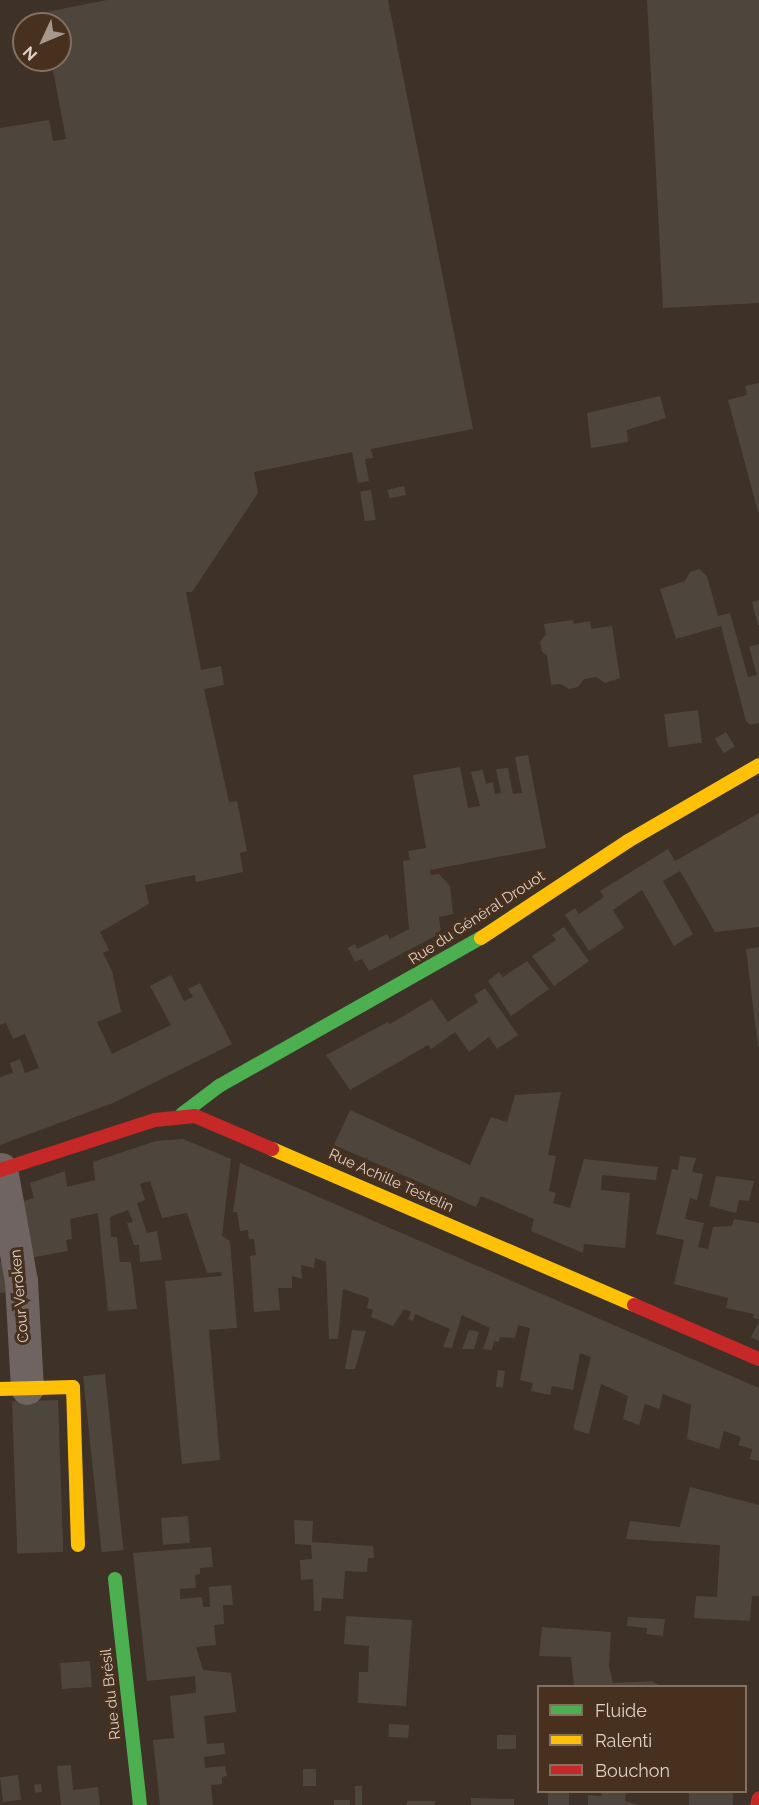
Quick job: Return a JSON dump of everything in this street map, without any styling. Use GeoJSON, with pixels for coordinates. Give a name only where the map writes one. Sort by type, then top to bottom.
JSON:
{"type":"FeatureCollection","features":[{"type":"Feature","properties":{"kind":"street","name":"Rue du Général Drouot"},"geometry":{"type":"LineString","coordinates":[[182,1114],[219,1086],[449,959],[628,841],[759,765]]}},
{"type":"Feature","properties":{"kind":"street"},"geometry":{"type":"LineString","coordinates":[[1,1169],[182,1114]]}},
{"type":"Feature","properties":{"kind":"street","name":"Rue Achille Testelin"},"geometry":{"type":"LineString","coordinates":[[182,1114],[224,1126],[759,1359]]}},
{"type":"Feature","properties":{"kind":"street","name":"Cour Veroken"},"geometry":{"type":"LineString","coordinates":[[1,1169],[21,1281],[13,1388],[73,1387],[78,1545]]}},
{"type":"Feature","properties":{"kind":"street","name":"Rue du Brésil"},"geometry":{"type":"LineString","coordinates":[[115,1578],[140,1805]]}},
{"type":"Feature","properties":{"kind":"street"},"geometry":{"type":"LineString","coordinates":[[757,1805],[759,1798]]}},
{"type":"Feature","properties":{"kind":"building"},"geometry":{"type":"Polygon","coordinates":[[[107,0],[388,0],[473,429],[371,449],[373,458],[365,459],[369,481],[358,483],[352,452],[254,472],[258,493],[192,592],[186,592],[201,670],[221,666],[224,685],[204,689],[229,802],[237,801],[247,851],[240,853],[243,872],[196,882],[195,875],[145,885],[149,904],[100,932],[109,950],[103,953],[112,971],[121,1012],[97,1022],[112,1054],[171,1025],[150,986],[171,975],[184,1001],[193,997],[188,989],[200,983],[232,1044],[113,1103],[0,1145],[0,1077],[13,1073],[10,1063],[20,1059],[25,1073],[39,1068],[25,1034],[13,1039],[6,1023],[0,1025],[0,128],[49,120],[53,141],[66,139],[53,72],[72,72],[72,12],[46,12],[107,0]]]}},
{"type":"Feature","properties":{"kind":"building"},"geometry":{"type":"Polygon","coordinates":[[[647,0],[759,0],[759,303],[663,308],[647,0]]]}},
{"type":"Feature","properties":{"kind":"building"},"geometry":{"type":"Polygon","coordinates":[[[759,383],[758,512],[728,400],[747,395],[745,386],[759,383]]]}},
{"type":"Feature","properties":{"kind":"building"},"geometry":{"type":"Polygon","coordinates":[[[660,396],[666,418],[627,430],[628,442],[591,448],[587,413],[660,396]]]}},
{"type":"Feature","properties":{"kind":"building"},"geometry":{"type":"Polygon","coordinates":[[[404,486],[406,495],[389,499],[387,490],[404,486]]]}},
{"type":"Feature","properties":{"kind":"building"},"geometry":{"type":"Polygon","coordinates":[[[371,490],[376,520],[365,521],[360,492],[371,490]]]}},
{"type":"Feature","properties":{"kind":"building"},"geometry":{"type":"Polygon","coordinates":[[[699,569],[707,576],[718,616],[730,613],[748,677],[757,675],[749,647],[759,644],[759,723],[750,725],[746,721],[721,626],[676,639],[660,589],[685,581],[690,572],[699,569]]]}},
{"type":"Feature","properties":{"kind":"building"},"geometry":{"type":"Polygon","coordinates":[[[759,600],[759,625],[758,625],[752,602],[759,600]]]}},
{"type":"Feature","properties":{"kind":"building"},"geometry":{"type":"Polygon","coordinates":[[[573,620],[574,624],[590,621],[591,629],[612,626],[620,678],[605,683],[596,677],[584,679],[578,687],[569,689],[561,684],[551,685],[547,655],[542,652],[540,642],[546,634],[544,624],[573,620]]]}},
{"type":"Feature","properties":{"kind":"building"},"geometry":{"type":"Polygon","coordinates":[[[698,710],[702,743],[668,747],[664,714],[698,710]]]}},
{"type":"Feature","properties":{"kind":"building"},"geometry":{"type":"Polygon","coordinates":[[[726,732],[735,747],[724,753],[715,739],[726,732]]]}},
{"type":"Feature","properties":{"kind":"building"},"geometry":{"type":"Polygon","coordinates":[[[528,755],[546,848],[430,870],[431,875],[439,874],[450,886],[453,914],[439,917],[441,933],[369,971],[362,959],[355,962],[348,948],[355,944],[357,949],[387,934],[390,939],[409,929],[403,861],[410,860],[408,851],[426,848],[413,775],[460,767],[468,808],[480,806],[471,772],[483,770],[486,784],[493,782],[495,794],[501,793],[496,769],[508,768],[513,794],[522,793],[515,757],[528,755]]]}},
{"type":"Feature","properties":{"kind":"building"},"geometry":{"type":"Polygon","coordinates":[[[759,813],[759,927],[715,932],[680,871],[663,881],[693,934],[674,946],[642,890],[613,910],[624,928],[589,951],[565,915],[575,908],[579,914],[604,897],[600,891],[668,849],[675,861],[759,813]]]}},
{"type":"Feature","properties":{"kind":"building"},"geometry":{"type":"Polygon","coordinates":[[[564,927],[589,961],[554,986],[532,956],[556,940],[552,935],[564,927]]]}},
{"type":"Feature","properties":{"kind":"building"},"geometry":{"type":"Polygon","coordinates":[[[759,947],[759,1046],[758,1047],[746,949],[759,947]]]}},
{"type":"Feature","properties":{"kind":"building"},"geometry":{"type":"Polygon","coordinates":[[[527,961],[549,989],[511,1016],[488,981],[499,972],[503,977],[527,961]]]}},
{"type":"Feature","properties":{"kind":"building"},"geometry":{"type":"Polygon","coordinates":[[[485,988],[518,1035],[497,1049],[489,1037],[469,1052],[455,1032],[431,1049],[428,1045],[350,1090],[326,1055],[388,1022],[390,1024],[432,999],[448,1022],[478,1002],[474,995],[485,988]]]}},
{"type":"Feature","properties":{"kind":"building"},"geometry":{"type":"Polygon","coordinates":[[[561,1092],[548,1155],[556,1156],[549,1191],[556,1193],[553,1203],[570,1208],[584,1159],[658,1167],[656,1180],[602,1175],[601,1190],[630,1193],[625,1248],[584,1244],[583,1253],[531,1231],[534,1219],[481,1196],[476,1207],[334,1145],[350,1110],[470,1165],[491,1117],[507,1122],[515,1095],[561,1092]]]}},
{"type":"Feature","properties":{"kind":"building"},"geometry":{"type":"Polygon","coordinates":[[[183,1139],[231,1159],[222,1236],[230,1241],[237,1328],[209,1330],[220,1460],[182,1464],[165,1281],[222,1276],[221,1272],[207,1273],[187,1213],[162,1218],[150,1181],[140,1184],[145,1200],[137,1203],[147,1233],[157,1231],[162,1260],[140,1262],[139,1245],[134,1245],[127,1223],[133,1222],[128,1210],[110,1217],[111,1237],[117,1237],[120,1262],[131,1262],[137,1309],[108,1311],[98,1213],[70,1219],[72,1239],[66,1240],[68,1251],[24,1259],[14,1204],[34,1198],[30,1183],[65,1171],[67,1187],[95,1180],[93,1162],[156,1141],[183,1139]]]}},
{"type":"Feature","properties":{"kind":"building"},"geometry":{"type":"Polygon","coordinates":[[[680,1156],[696,1158],[692,1172],[703,1174],[697,1200],[690,1198],[685,1219],[704,1223],[698,1247],[708,1249],[713,1227],[732,1226],[734,1219],[759,1223],[759,1319],[753,1318],[754,1314],[726,1308],[728,1298],[674,1284],[684,1240],[656,1234],[672,1169],[678,1170],[680,1156]]]}},
{"type":"Feature","properties":{"kind":"building"},"geometry":{"type":"Polygon","coordinates":[[[240,1163],[759,1388],[759,1461],[750,1459],[752,1449],[738,1445],[741,1437],[724,1431],[719,1449],[687,1439],[691,1405],[663,1394],[659,1409],[645,1404],[639,1425],[623,1419],[628,1396],[601,1384],[589,1434],[573,1429],[591,1357],[580,1353],[573,1390],[552,1386],[550,1395],[531,1391],[533,1383],[520,1380],[530,1328],[518,1325],[515,1338],[500,1337],[499,1342],[494,1341],[492,1350],[483,1349],[490,1328],[462,1315],[452,1348],[443,1347],[450,1329],[415,1314],[413,1321],[408,1319],[411,1312],[404,1309],[393,1326],[371,1317],[373,1310],[367,1308],[369,1298],[343,1289],[338,1339],[329,1339],[326,1262],[315,1258],[314,1268],[301,1265],[302,1279],[292,1276],[292,1288],[278,1288],[280,1310],[254,1312],[250,1256],[256,1255],[254,1239],[249,1239],[248,1230],[240,1231],[237,1212],[233,1212],[240,1163]]]}},
{"type":"Feature","properties":{"kind":"building"},"geometry":{"type":"Polygon","coordinates":[[[716,1176],[754,1181],[749,1201],[739,1200],[736,1213],[709,1206],[716,1176]]]}},
{"type":"Feature","properties":{"kind":"building"},"geometry":{"type":"Polygon","coordinates":[[[0,1262],[12,1262],[16,1292],[0,1293],[0,1262]]]}},
{"type":"Feature","properties":{"kind":"building"},"geometry":{"type":"Polygon","coordinates":[[[759,1321],[759,1341],[751,1337],[759,1321]]]}},
{"type":"Feature","properties":{"kind":"building"},"geometry":{"type":"Polygon","coordinates":[[[352,1330],[366,1331],[355,1369],[345,1369],[352,1330]]]}},
{"type":"Feature","properties":{"kind":"building"},"geometry":{"type":"Polygon","coordinates":[[[469,1330],[479,1332],[474,1349],[462,1349],[469,1330]]]}},
{"type":"Feature","properties":{"kind":"building"},"geometry":{"type":"Polygon","coordinates":[[[498,1370],[505,1371],[503,1388],[496,1387],[498,1370]]]}},
{"type":"Feature","properties":{"kind":"building"},"geometry":{"type":"Polygon","coordinates":[[[105,1374],[124,1550],[102,1552],[83,1376],[105,1374]]]}},
{"type":"Feature","properties":{"kind":"building"},"geometry":{"type":"Polygon","coordinates":[[[58,1400],[63,1552],[17,1554],[12,1402],[58,1400]]]}},
{"type":"Feature","properties":{"kind":"building"},"geometry":{"type":"Polygon","coordinates":[[[690,1487],[759,1505],[759,1596],[752,1596],[750,1621],[694,1618],[696,1596],[717,1597],[720,1545],[626,1539],[630,1521],[680,1527],[690,1487]]]}},
{"type":"Feature","properties":{"kind":"building"},"geometry":{"type":"Polygon","coordinates":[[[188,1516],[190,1543],[163,1545],[161,1518],[188,1516]]]}},
{"type":"Feature","properties":{"kind":"building"},"geometry":{"type":"Polygon","coordinates":[[[294,1520],[313,1521],[312,1542],[373,1546],[374,1558],[368,1558],[367,1572],[345,1571],[343,1599],[322,1598],[321,1611],[314,1611],[313,1579],[301,1580],[300,1560],[312,1559],[311,1545],[295,1544],[294,1520]]]}},
{"type":"Feature","properties":{"kind":"building"},"geometry":{"type":"Polygon","coordinates":[[[211,1547],[213,1567],[200,1568],[200,1574],[195,1575],[196,1588],[180,1589],[180,1599],[202,1597],[203,1607],[210,1607],[209,1587],[231,1585],[233,1605],[223,1605],[224,1624],[214,1625],[216,1645],[196,1647],[203,1670],[231,1673],[236,1712],[204,1716],[207,1744],[224,1743],[225,1754],[204,1757],[205,1768],[225,1766],[227,1776],[222,1777],[222,1784],[211,1785],[213,1805],[160,1805],[153,1740],[174,1738],[170,1696],[196,1693],[195,1676],[147,1681],[133,1553],[211,1547]]]}},
{"type":"Feature","properties":{"kind":"building"},"geometry":{"type":"Polygon","coordinates":[[[346,1616],[412,1620],[406,1706],[358,1703],[359,1672],[368,1672],[369,1646],[344,1644],[346,1616]]]}},
{"type":"Feature","properties":{"kind":"building"},"geometry":{"type":"Polygon","coordinates":[[[628,1617],[665,1619],[663,1636],[646,1634],[647,1628],[627,1626],[628,1617]]]}},
{"type":"Feature","properties":{"kind":"building"},"geometry":{"type":"Polygon","coordinates":[[[542,1627],[611,1632],[609,1666],[613,1683],[652,1681],[658,1685],[574,1685],[571,1657],[539,1656],[542,1627]]]}},
{"type":"Feature","properties":{"kind":"building"},"geometry":{"type":"Polygon","coordinates":[[[90,1661],[92,1687],[62,1689],[60,1663],[90,1661]]]}},
{"type":"Feature","properties":{"kind":"building"},"geometry":{"type":"Polygon","coordinates":[[[389,1724],[409,1725],[408,1738],[388,1737],[389,1724]]]}},
{"type":"Feature","properties":{"kind":"building"},"geometry":{"type":"Polygon","coordinates":[[[497,1735],[516,1735],[516,1749],[497,1749],[497,1735]]]}},
{"type":"Feature","properties":{"kind":"building"},"geometry":{"type":"Polygon","coordinates":[[[71,1765],[73,1790],[98,1787],[100,1805],[61,1805],[57,1766],[71,1765]]]}},
{"type":"Feature","properties":{"kind":"building"},"geometry":{"type":"Polygon","coordinates":[[[303,1769],[316,1769],[316,1786],[303,1786],[303,1769]]]}},
{"type":"Feature","properties":{"kind":"building"},"geometry":{"type":"Polygon","coordinates":[[[18,1775],[21,1800],[3,1802],[0,1777],[18,1775]]]}},
{"type":"Feature","properties":{"kind":"building"},"geometry":{"type":"Polygon","coordinates":[[[41,1784],[42,1792],[35,1793],[34,1785],[41,1784]]]}},
{"type":"Feature","properties":{"kind":"building"},"geometry":{"type":"Polygon","coordinates":[[[355,1786],[362,1786],[362,1805],[355,1805],[355,1786]]]}},
{"type":"Feature","properties":{"kind":"building"},"geometry":{"type":"Polygon","coordinates":[[[548,1793],[569,1793],[569,1805],[548,1805],[548,1793]]]}},
{"type":"Feature","properties":{"kind":"building"},"geometry":{"type":"Polygon","coordinates":[[[602,1793],[626,1793],[625,1801],[638,1805],[588,1805],[588,1795],[601,1796],[602,1793]]]}},
{"type":"Feature","properties":{"kind":"building"},"geometry":{"type":"Polygon","coordinates":[[[689,1793],[733,1793],[733,1805],[689,1805],[689,1793]]]}},
{"type":"Feature","properties":{"kind":"building"},"geometry":{"type":"Polygon","coordinates":[[[471,1798],[514,1799],[514,1805],[471,1805],[471,1798]]]}},
{"type":"Feature","properties":{"kind":"building"},"geometry":{"type":"Polygon","coordinates":[[[334,1800],[350,1800],[350,1805],[334,1805],[334,1800]]]}},
{"type":"Feature","properties":{"kind":"building"},"geometry":{"type":"Polygon","coordinates":[[[407,1801],[435,1801],[435,1805],[407,1805],[407,1801]]]}},
{"type":"Feature","properties":{"kind":"traffic: fast"},"geometry":{"type":"LineString","coordinates":[[182,1114],[219,1086],[481,938]]}},
{"type":"Feature","properties":{"kind":"traffic: fast"},"geometry":{"type":"LineString","coordinates":[[115,1579],[140,1805]]}},
{"type":"Feature","properties":{"kind":"traffic: slow"},"geometry":{"type":"LineString","coordinates":[[481,938],[628,841],[759,765]]}},
{"type":"Feature","properties":{"kind":"traffic: slow"},"geometry":{"type":"LineString","coordinates":[[272,1149],[634,1305]]}},
{"type":"Feature","properties":{"kind":"traffic: slow"},"geometry":{"type":"LineString","coordinates":[[0,1389],[73,1387],[78,1545]]}},
{"type":"Feature","properties":{"kind":"traffic: jam"},"geometry":{"type":"LineString","coordinates":[[0,1170],[155,1120],[195,1116],[272,1149]]}},
{"type":"Feature","properties":{"kind":"traffic: jam"},"geometry":{"type":"LineString","coordinates":[[634,1305],[759,1359]]}},
{"type":"Feature","properties":{"kind":"traffic: jam"},"geometry":{"type":"LineString","coordinates":[[757,1805],[759,1798]]}}]}
